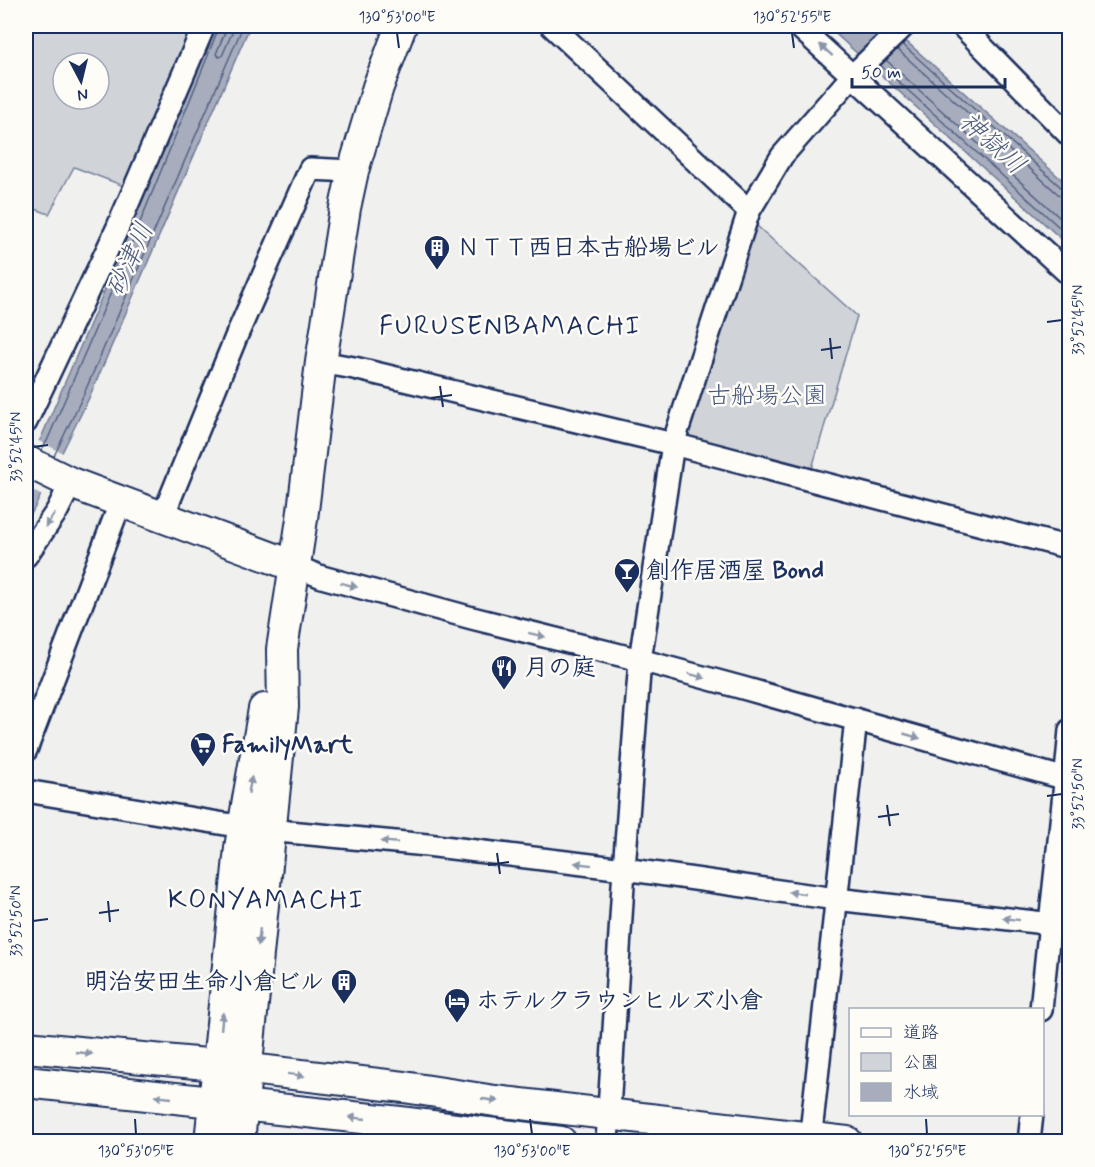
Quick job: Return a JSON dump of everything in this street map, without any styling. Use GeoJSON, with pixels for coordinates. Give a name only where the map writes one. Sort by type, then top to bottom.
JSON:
{"type":"FeatureCollection","features":[{"type":"Feature","properties":{"kind":"street"},"geometry":{"type":"LineString","coordinates":[[26,422],[117,230],[204,26]]}},
{"type":"Feature","properties":{"kind":"street"},"geometry":{"type":"LineString","coordinates":[[210,1142],[228,1105],[257,828],[266,700],[282,649],[302,519],[321,362],[345,208],[352,171],[378,87],[401,26]]}},
{"type":"Feature","properties":{"kind":"street"},"geometry":{"type":"LineString","coordinates":[[552,26],[748,211]]}},
{"type":"Feature","properties":{"kind":"street"},"geometry":{"type":"LineString","coordinates":[[798,26],[1070,274]]}},
{"type":"Feature","properties":{"kind":"street"},"geometry":{"type":"LineString","coordinates":[[607,1128],[640,660],[674,444],[748,211],[782,156],[853,75],[904,26]]}},
{"type":"Feature","properties":{"kind":"street"},"geometry":{"type":"LineString","coordinates":[[962,26],[1070,136]]}},
{"type":"Feature","properties":{"kind":"street"},"geometry":{"type":"LineString","coordinates":[[163,516],[236,337],[310,170],[352,171]]}},
{"type":"Feature","properties":{"kind":"street"},"geometry":{"type":"LineString","coordinates":[[321,362],[674,444],[1070,548]]}},
{"type":"Feature","properties":{"kind":"street"},"geometry":{"type":"LineString","coordinates":[[26,461],[68,481],[322,577],[640,660],[1068,780]]}},
{"type":"Feature","properties":{"kind":"street"},"geometry":{"type":"LineString","coordinates":[[26,556],[57,511],[68,481]]}},
{"type":"Feature","properties":{"kind":"street"},"geometry":{"type":"LineString","coordinates":[[26,748],[121,501]]}},
{"type":"Feature","properties":{"kind":"street"},"geometry":{"type":"LineString","coordinates":[[810,1139],[856,719]]}},
{"type":"Feature","properties":{"kind":"street"},"geometry":{"type":"LineString","coordinates":[[1041,1008],[1059,925],[1070,730]]}},
{"type":"Feature","properties":{"kind":"street"},"geometry":{"type":"LineString","coordinates":[[26,791],[257,828],[426,845],[836,899],[1059,925]]}},
{"type":"Feature","properties":{"kind":"street"},"geometry":{"type":"LineString","coordinates":[[26,1047],[404,1087],[495,1101],[607,1128],[847,1142]]}},
{"type":"Feature","properties":{"kind":"street"},"geometry":{"type":"LineString","coordinates":[[26,1082],[228,1105],[399,1132],[561,1142]]}},
{"type":"Feature","properties":{"kind":"street"},"geometry":{"type":"LineString","coordinates":[[228,1105],[239,1142]]}},
{"type":"Feature","properties":{"kind":"street"},"geometry":{"type":"LineString","coordinates":[[1029,1142],[1032,1116]]}},
{"type":"Feature","properties":{"kind":"green space"},"geometry":{"type":"Polygon","coordinates":[[[26,26],[192,26],[124,186],[74,167],[49,214],[27,206],[26,209],[26,26]]]}},
{"type":"Feature","properties":{"kind":"green space","name":"古船場公園"},"geometry":{"type":"Polygon","coordinates":[[[756,225],[857,316],[810,475],[686,437],[756,225]]]}},
{"type":"Feature","properties":{"kind":"water","name":"砂津川"},"geometry":{"type":"Polygon","coordinates":[[[213,26],[250,26],[89,398],[26,523],[26,464],[41,438],[115,266],[213,26]]]}},
{"type":"Feature","properties":{"kind":"water","name":"神獄川"},"geometry":{"type":"Polygon","coordinates":[[[827,26],[889,26],[1069,186],[1069,246],[827,26]]]}},
{"type":"Feature","properties":{"kind":"pier"},"geometry":{"type":"Polygon","coordinates":[[[37,440],[65,454],[44,497],[26,487],[26,458],[37,440]]]}},
{"type":"Feature","properties":{"kind":"place","name":"ＮＴＴ西日本古船場ビル"},"geometry":{"type":"Point","coordinates":[437,271]}},
{"type":"Feature","properties":{"kind":"place","name":"創作居酒屋 Bond"},"geometry":{"type":"Point","coordinates":[627,594]}},
{"type":"Feature","properties":{"kind":"place","name":"月の庭"},"geometry":{"type":"Point","coordinates":[504,691]}},
{"type":"Feature","properties":{"kind":"place","name":"FamilyMart"},"geometry":{"type":"Point","coordinates":[203,768]}},
{"type":"Feature","properties":{"kind":"place","name":"明治安田生命小倉ビル"},"geometry":{"type":"Point","coordinates":[344,1005]}},
{"type":"Feature","properties":{"kind":"place","name":"ホテルクラウンヒルズ小倉"},"geometry":{"type":"Point","coordinates":[457,1024]}},
{"type":"Feature","properties":{"kind":"district","name":"FURUSENBAMACHI"},"geometry":{"type":"Point","coordinates":[510,326]}},
{"type":"Feature","properties":{"kind":"district","name":"KONYAMACHI"},"geometry":{"type":"Point","coordinates":[266,900]}}]}
